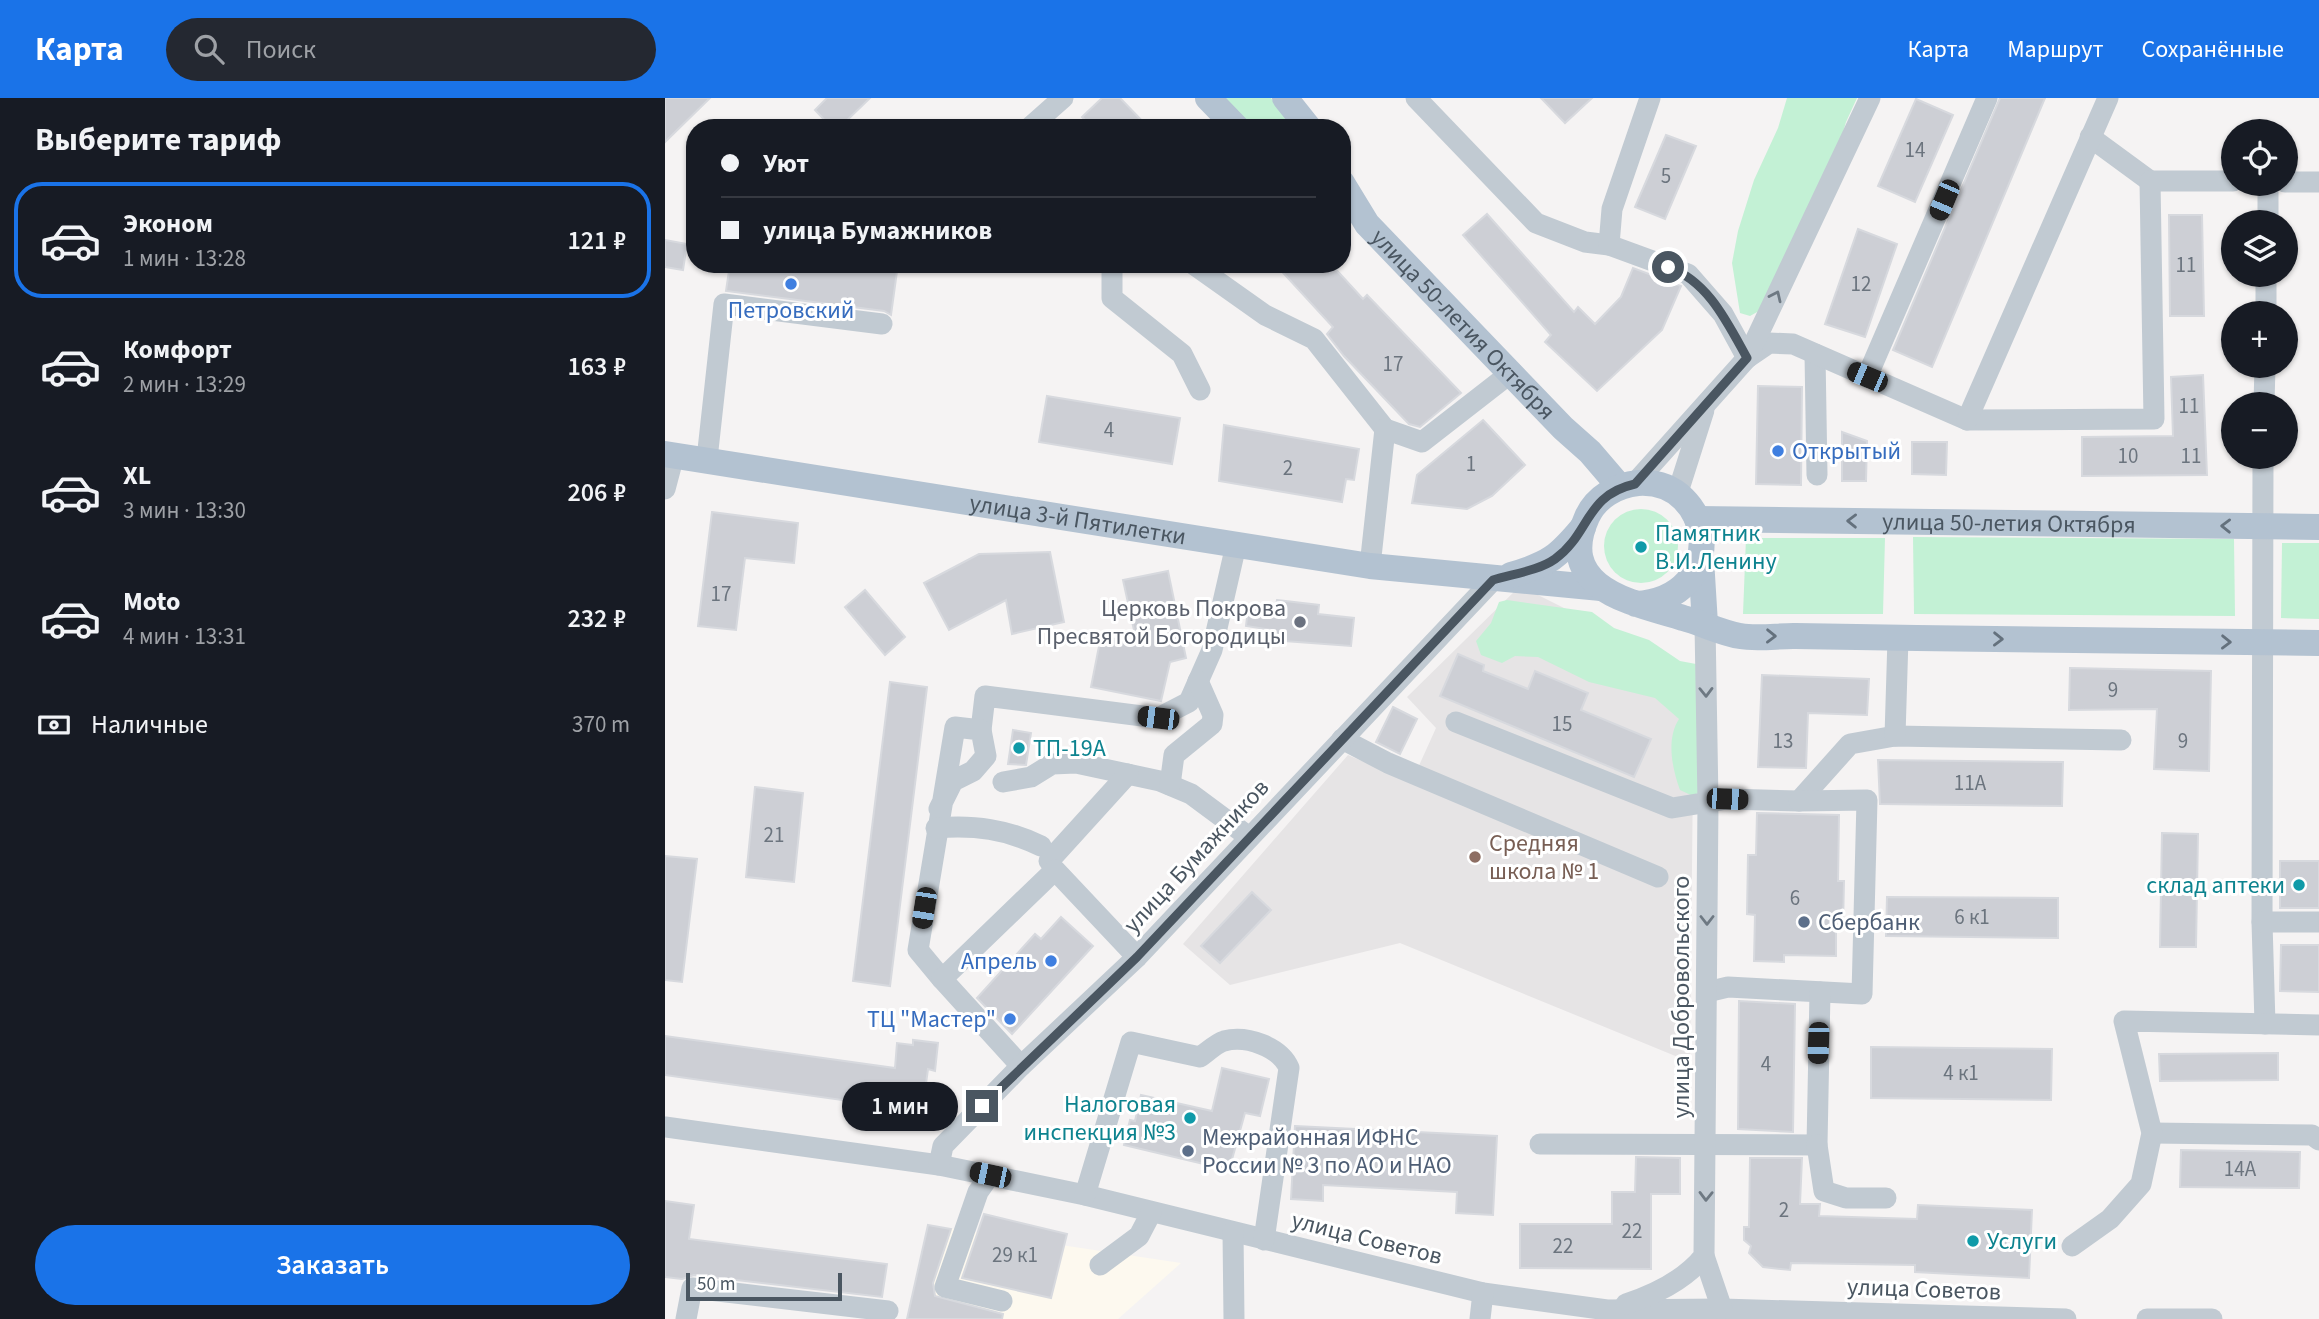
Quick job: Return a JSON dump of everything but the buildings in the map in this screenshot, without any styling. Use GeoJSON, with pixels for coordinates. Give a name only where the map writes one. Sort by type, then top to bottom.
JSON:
{"type":"FeatureCollection","features":[{"type":"Feature","properties":{"kind":"main road"},"geometry":{"type":"LineString","coordinates":[[1208,98],[1228,119]]}},
{"type":"Feature","properties":{"kind":"main road"},"geometry":{"type":"LineString","coordinates":[[1285,98],[1302,119]]}},
{"type":"Feature","properties":{"kind":"main road","name":"улица 50-летия Октября"},"geometry":{"type":"LineString","coordinates":[[1351,198],[1367,224],[1563,428]]}},
{"type":"Feature","properties":{"kind":"main road"},"geometry":{"type":"LineString","coordinates":[[1351,214],[1367,224]]}},
{"type":"Feature","properties":{"kind":"main road"},"geometry":{"type":"LineString","coordinates":[[1563,428],[1628,485]]}},
{"type":"Feature","properties":{"kind":"main road"},"geometry":{"type":"LineString","coordinates":[[1563,428],[1582,459],[1597,503]]}},
{"type":"Feature","properties":{"kind":"main road","name":"улица 3-й Пятилетки"},"geometry":{"type":"LineString","coordinates":[[669,454],[1370,566],[1493,580],[1601,588]]}},
{"type":"Feature","properties":{"kind":"main road"},"geometry":{"type":"LineString","coordinates":[[1493,580],[1549,562],[1583,527],[1597,503],[1628,485],[1655,485],[1677,495],[1697,519],[1701,533],[1705,624]]}},
{"type":"Feature","properties":{"kind":"main road","name":"улица 50-летия Октября"},"geometry":{"type":"LineString","coordinates":[[1697,519],[2319,527]]}},
{"type":"Feature","properties":{"kind":"main road"},"geometry":{"type":"LineString","coordinates":[[1583,527],[1581,544],[1584,561],[1601,588],[1622,601],[1739,636],[2319,643]]}},
{"type":"Feature","properties":{"kind":"main road"},"geometry":{"type":"LineString","coordinates":[[1636,604],[1656,603],[1682,589],[1696,571],[1701,556]]}},
{"type":"Feature","properties":{"kind":"street"},"geometry":{"type":"LineString","coordinates":[[1040,119],[1063,98]]}},
{"type":"Feature","properties":{"kind":"street"},"geometry":{"type":"LineString","coordinates":[[1416,98],[1536,223],[1585,242],[1609,245],[1688,274],[1723,314],[1747,358]]}},
{"type":"Feature","properties":{"kind":"street"},"geometry":{"type":"LineString","coordinates":[[1747,358],[1870,98]]}},
{"type":"Feature","properties":{"kind":"street"},"geometry":{"type":"LineString","coordinates":[[1867,377],[1987,98]]}},
{"type":"Feature","properties":{"kind":"street"},"geometry":{"type":"LineString","coordinates":[[1967,420],[2108,98]]}},
{"type":"Feature","properties":{"kind":"street"},"geometry":{"type":"LineString","coordinates":[[1609,245],[1612,209],[1644,102]]}},
{"type":"Feature","properties":{"kind":"street"},"geometry":{"type":"LineString","coordinates":[[2090,137],[2150,181],[2221,181]]}},
{"type":"Feature","properties":{"kind":"street"},"geometry":{"type":"LineString","coordinates":[[1628,485],[1747,358],[1769,343],[1793,344],[1967,420],[2154,419],[2150,181]]}},
{"type":"Feature","properties":{"kind":"street"},"geometry":{"type":"LineString","coordinates":[[2298,182],[2319,182]]}},
{"type":"Feature","properties":{"kind":"street"},"geometry":{"type":"LineString","coordinates":[[1112,273],[1112,298],[1182,354],[1201,390]]}},
{"type":"Feature","properties":{"kind":"street"},"geometry":{"type":"LineString","coordinates":[[1206,273],[1265,315],[1314,339],[1385,429],[1422,442],[1512,372]]}},
{"type":"Feature","properties":{"kind":"street"},"geometry":{"type":"LineString","coordinates":[[707,459],[724,304],[882,324]]}},
{"type":"Feature","properties":{"kind":"street"},"geometry":{"type":"LineString","coordinates":[[1815,354],[1817,475]]}},
{"type":"Feature","properties":{"kind":"street"},"geometry":{"type":"LineString","coordinates":[[1677,495],[1706,402]]}},
{"type":"Feature","properties":{"kind":"street"},"geometry":{"type":"LineString","coordinates":[[1370,566],[1385,429]]}},
{"type":"Feature","properties":{"kind":"street"},"geometry":{"type":"LineString","coordinates":[[665,489],[669,454]]}},
{"type":"Feature","properties":{"kind":"street"},"geometry":{"type":"LineString","coordinates":[[2263,469],[2262,922],[2265,1024]]}},
{"type":"Feature","properties":{"kind":"street"},"geometry":{"type":"LineString","coordinates":[[938,819],[953,781],[973,771],[986,757],[981,730],[985,696],[1158,718],[1189,702],[1212,650],[1236,545]]}},
{"type":"Feature","properties":{"kind":"street","name":"улица Бумажников"},"geometry":{"type":"LineString","coordinates":[[939,1165],[943,1146],[1021,1066],[1137,957],[1493,580]]}},
{"type":"Feature","properties":{"kind":"street","name":"улица Добровольского"},"geometry":{"type":"LineString","coordinates":[[1704,1256],[1708,802],[1705,624]]}},
{"type":"Feature","properties":{"kind":"street"},"geometry":{"type":"LineString","coordinates":[[1895,736],[1898,638]]}},
{"type":"Feature","properties":{"kind":"street"},"geometry":{"type":"LineString","coordinates":[[1170,785],[1174,755],[1212,724],[1213,715],[1198,681]]}},
{"type":"Feature","properties":{"kind":"street"},"geometry":{"type":"LineString","coordinates":[[1456,722],[1672,808],[1708,802],[1867,800],[1862,994],[1728,987],[1707,992]]}},
{"type":"Feature","properties":{"kind":"street"},"geometry":{"type":"LineString","coordinates":[[981,730],[955,727],[918,950],[1021,1066]]}},
{"type":"Feature","properties":{"kind":"street"},"geometry":{"type":"LineString","coordinates":[[1799,801],[1850,744],[1895,736],[2120,740]]}},
{"type":"Feature","properties":{"kind":"street"},"geometry":{"type":"LineString","coordinates":[[1342,738],[1388,763],[1658,877]]}},
{"type":"Feature","properties":{"kind":"street"},"geometry":{"type":"LineString","coordinates":[[1003,782],[1031,777],[1052,764],[1076,763],[1128,774],[1170,785],[1191,794],[1249,837]]}},
{"type":"Feature","properties":{"kind":"street"},"geometry":{"type":"LineString","coordinates":[[938,819],[963,826],[998,830],[1045,853],[1128,774]]}},
{"type":"Feature","properties":{"kind":"street"},"geometry":{"type":"LineString","coordinates":[[942,979],[1055,870],[1137,957]]}},
{"type":"Feature","properties":{"kind":"street"},"geometry":{"type":"LineString","coordinates":[[2262,922],[2319,922]]}},
{"type":"Feature","properties":{"kind":"street"},"geometry":{"type":"LineString","coordinates":[[1819,992],[1817,1145],[1823,1191],[1846,1198],[1886,1198]]}},
{"type":"Feature","properties":{"kind":"street"},"geometry":{"type":"LineString","coordinates":[[2072,1246],[2110,1219],[2141,1184],[2152,1133],[2124,1021],[2319,1025]]}},
{"type":"Feature","properties":{"kind":"street"},"geometry":{"type":"LineString","coordinates":[[1085,1195],[1132,1042],[1200,1057],[1224,1041],[1251,1042],[1276,1050],[1289,1068],[1264,1240]]}},
{"type":"Feature","properties":{"kind":"street","name":"улица Советов"},"geometry":{"type":"LineString","coordinates":[[665,1127],[939,1165],[990,1175],[1085,1195],[1483,1293],[1608,1315],[1722,1309],[2066,1319]]}},
{"type":"Feature","properties":{"kind":"street"},"geometry":{"type":"LineString","coordinates":[[2152,1133],[2312,1135],[2319,1140]]}},
{"type":"Feature","properties":{"kind":"street"},"geometry":{"type":"LineString","coordinates":[[1540,1144],[1817,1145]]}},
{"type":"Feature","properties":{"kind":"street"},"geometry":{"type":"LineString","coordinates":[[990,1175],[978,1192],[945,1287],[1002,1301]]}},
{"type":"Feature","properties":{"kind":"street"},"geometry":{"type":"LineString","coordinates":[[1100,1265],[1139,1236],[1151,1213]]}},
{"type":"Feature","properties":{"kind":"street"},"geometry":{"type":"LineString","coordinates":[[1233,1232],[1234,1319]]}},
{"type":"Feature","properties":{"kind":"street"},"geometry":{"type":"LineString","coordinates":[[1704,1256],[1722,1309]]}},
{"type":"Feature","properties":{"kind":"street"},"geometry":{"type":"LineString","coordinates":[[1608,1315],[1654,1294],[1691,1272],[1704,1256]]}},
{"type":"Feature","properties":{"kind":"street"},"geometry":{"type":"LineString","coordinates":[[686,1319],[692,1288],[888,1311]]}},
{"type":"Feature","properties":{"kind":"street"},"geometry":{"type":"LineString","coordinates":[[1479,1319],[1483,1293]]}},
{"type":"Feature","properties":{"kind":"street"},"geometry":{"type":"LineString","coordinates":[[2147,1319],[2212,1319]]}},
{"type":"Feature","properties":{"kind":"shaded area","name":"Средняя школа № 1"},"geometry":{"type":"Polygon","coordinates":[[[1520,586],[1694,673],[1690,1062],[1400,943],[1230,985],[1183,944],[1348,755],[1383,770],[1417,770],[1436,728],[1407,697],[1520,586]]]}},
{"type":"Feature","properties":{"kind":"shaded area"},"geometry":{"type":"Polygon","coordinates":[[[928,1225],[1181,1263],[1118,1319],[918,1319],[928,1225]]]}},
{"type":"Feature","properties":{"kind":"green space"},"geometry":{"type":"Polygon","coordinates":[[[1223,98],[1271,98],[1286,119],[1245,119],[1223,98]]]}},
{"type":"Feature","properties":{"kind":"green space"},"geometry":{"type":"Polygon","coordinates":[[[1787,98],[1857,98],[1839,146],[1759,311],[1750,316],[1740,313],[1732,263],[1738,231],[1754,180],[1778,128],[1787,98]]]}},
{"type":"Feature","properties":{"kind":"green space"},"geometry":{"type":"Polygon","coordinates":[[[1641,509],[1655,512],[1667,520],[1675,532],[1678,546],[1675,560],[1667,572],[1655,580],[1641,583],[1627,580],[1615,572],[1607,560],[1604,546],[1607,532],[1615,520],[1627,512],[1641,509]]]}},
{"type":"Feature","properties":{"kind":"green space"},"geometry":{"type":"Polygon","coordinates":[[[1913,537],[2234,539],[2235,616],[1914,614],[1913,537]]]}},
{"type":"Feature","properties":{"kind":"green space"},"geometry":{"type":"Polygon","coordinates":[[[1746,538],[1885,538],[1883,614],[1743,614],[1746,538]]]}},
{"type":"Feature","properties":{"kind":"green space"},"geometry":{"type":"Polygon","coordinates":[[[2282,543],[2319,543],[2319,619],[2281,618],[2282,543]]]}},
{"type":"Feature","properties":{"kind":"green space"},"geometry":{"type":"Polygon","coordinates":[[[1507,600],[1592,612],[1614,628],[1649,640],[1680,661],[1696,664],[1706,788],[1693,796],[1680,790],[1671,744],[1679,719],[1655,698],[1589,682],[1538,657],[1515,656],[1502,663],[1481,655],[1476,641],[1491,623],[1499,602],[1507,600]]]}},
{"type":"Feature","properties":{"kind":"place","name":"Петровский"},"geometry":{"type":"Point","coordinates":[791,284]}},
{"type":"Feature","properties":{"kind":"place","name":"Открытый"},"geometry":{"type":"Point","coordinates":[1778,451]}},
{"type":"Feature","properties":{"kind":"place","name":"Памятник В.И.Ленину"},"geometry":{"type":"Point","coordinates":[1641,547]}},
{"type":"Feature","properties":{"kind":"place","name":"Церковь Покрова Пресвятой Богородицы"},"geometry":{"type":"Point","coordinates":[1300,622]}},
{"type":"Feature","properties":{"kind":"place","name":"ТП-19А"},"geometry":{"type":"Point","coordinates":[1019,748]}},
{"type":"Feature","properties":{"kind":"place","name":"Средняя школа № 1"},"geometry":{"type":"Point","coordinates":[1475,857]}},
{"type":"Feature","properties":{"kind":"place","name":"склад аптеки"},"geometry":{"type":"Point","coordinates":[2299,885]}},
{"type":"Feature","properties":{"kind":"place","name":"Сбербанк"},"geometry":{"type":"Point","coordinates":[1804,922]}},
{"type":"Feature","properties":{"kind":"place","name":"Апрель"},"geometry":{"type":"Point","coordinates":[1051,961]}},
{"type":"Feature","properties":{"kind":"place","name":"ТЦ \"Мастер\""},"geometry":{"type":"Point","coordinates":[1010,1019]}},
{"type":"Feature","properties":{"kind":"place","name":"Налоговая инспекция №3"},"geometry":{"type":"Point","coordinates":[1190,1118]}},
{"type":"Feature","properties":{"kind":"place","name":"Межрайонная ИФНС России № 3 по АО и НАО"},"geometry":{"type":"Point","coordinates":[1188,1151]}},
{"type":"Feature","properties":{"kind":"place","name":"Услуги"},"geometry":{"type":"Point","coordinates":[1973,1241]}},
{"type":"Feature","properties":{"kind":"route"},"geometry":{"type":"LineString","coordinates":[[982,1106],[1137,957],[1493,580],[1543,566],[1556,559],[1583,527],[1597,503],[1620,487],[1635,484],[1747,358],[1723,314],[1688,274],[1668,267]]}}]}
